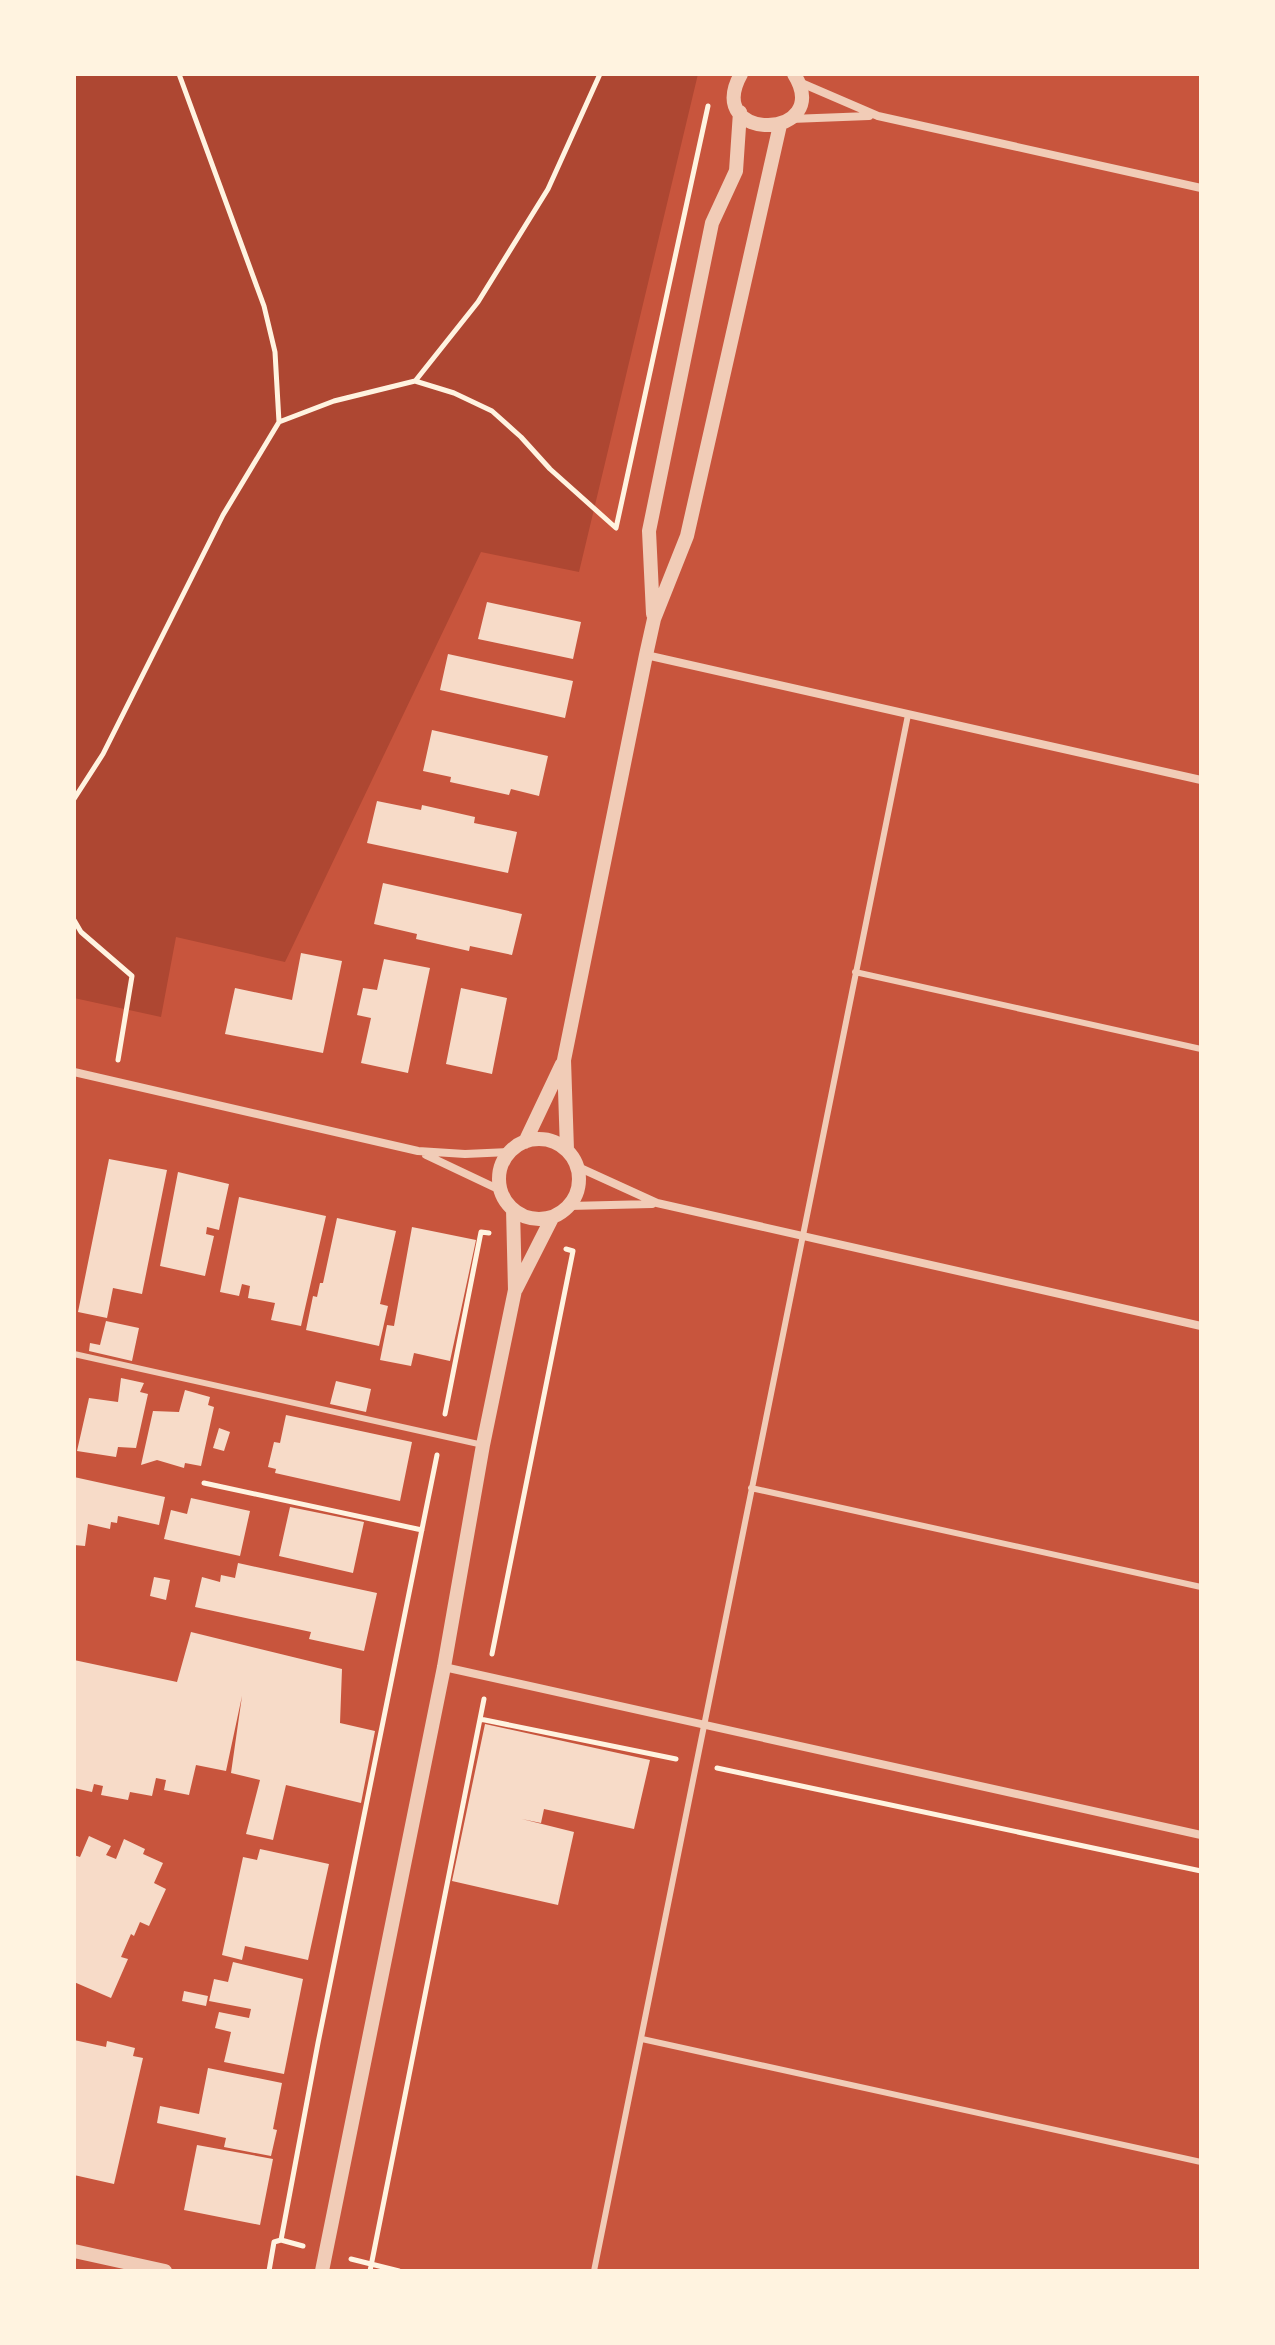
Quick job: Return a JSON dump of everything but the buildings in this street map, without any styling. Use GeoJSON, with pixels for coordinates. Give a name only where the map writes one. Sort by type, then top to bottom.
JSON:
{"type":"FeatureCollection","features":[{"type":"Feature","properties":{"kind":"street"},"geometry":{"type":"LineString","coordinates":[[654,619],[649,531],[712,223],[736,171],[740,112],[735,92],[741,74]]}},
{"type":"Feature","properties":{"kind":"street"},"geometry":{"type":"LineString","coordinates":[[796,78],[878,116],[1201,188]]}},
{"type":"Feature","properties":{"kind":"street"},"geometry":{"type":"LineString","coordinates":[[567,1150],[564,1060],[646,655],[654,619],[687,536],[785,122],[800,102],[796,78]]}},
{"type":"Feature","properties":{"kind":"street"},"geometry":{"type":"LineString","coordinates":[[740,112],[758,126],[878,116]]}},
{"type":"Feature","properties":{"kind":"street"},"geometry":{"type":"LineString","coordinates":[[646,655],[1201,780]]}},
{"type":"Feature","properties":{"kind":"street"},"geometry":{"type":"LineString","coordinates":[[525,1142],[564,1060]]}},
{"type":"Feature","properties":{"kind":"street"},"geometry":{"type":"LineString","coordinates":[[74,1072],[418,1151],[465,1154],[509,1152],[525,1142],[547,1140],[558,1143],[567,1150],[578,1167],[579,1188],[569,1206],[552,1218],[515,1290]]}},
{"type":"Feature","properties":{"kind":"street"},"geometry":{"type":"LineString","coordinates":[[418,1151],[500,1190],[513,1209],[525,1216],[552,1218]]}},
{"type":"Feature","properties":{"kind":"street"},"geometry":{"type":"LineString","coordinates":[[500,1190],[499,1176],[509,1152]]}},
{"type":"Feature","properties":{"kind":"street"},"geometry":{"type":"LineString","coordinates":[[578,1167],[657,1203],[1201,1326]]}},
{"type":"Feature","properties":{"kind":"street"},"geometry":{"type":"LineString","coordinates":[[569,1206],[657,1203]]}},
{"type":"Feature","properties":{"kind":"street"},"geometry":{"type":"LineString","coordinates":[[322,2271],[444,1667],[483,1445],[515,1290],[513,1209]]}},
{"type":"Feature","properties":{"kind":"street"},"geometry":{"type":"LineString","coordinates":[[444,1667],[1201,1835]]}},
{"type":"Feature","properties":{"kind":"street"},"geometry":{"type":"LineString","coordinates":[[74,2251],[165,2271]]}},
{"type":"Feature","properties":{"kind":"lane"},"geometry":{"type":"LineString","coordinates":[[594,2271],[908,715]]}},
{"type":"Feature","properties":{"kind":"lane"},"geometry":{"type":"LineString","coordinates":[[855,972],[1201,1049]]}},
{"type":"Feature","properties":{"kind":"lane"},"geometry":{"type":"LineString","coordinates":[[74,1354],[483,1445]]}},
{"type":"Feature","properties":{"kind":"lane"},"geometry":{"type":"LineString","coordinates":[[751,1488],[1201,1587]]}},
{"type":"Feature","properties":{"kind":"lane"},"geometry":{"type":"LineString","coordinates":[[642,2039],[1201,2162]]}},
{"type":"Feature","properties":{"kind":"path"},"geometry":{"type":"LineString","coordinates":[[74,799],[103,754],[223,515],[279,422],[275,352],[264,306],[179,74]]}},
{"type":"Feature","properties":{"kind":"path"},"geometry":{"type":"LineString","coordinates":[[415,381],[478,302],[548,189],[600,74]]}},
{"type":"Feature","properties":{"kind":"path"},"geometry":{"type":"LineString","coordinates":[[279,422],[334,401],[415,381],[454,393],[492,411],[616,528],[708,104]]}},
{"type":"Feature","properties":{"kind":"path"},"geometry":{"type":"LineString","coordinates":[[74,920],[81,932],[132,976],[114,1081]]}},
{"type":"Feature","properties":{"kind":"path"},"geometry":{"type":"LineString","coordinates":[[204,1483],[422,1530]]}},
{"type":"Feature","properties":{"kind":"path"},"geometry":{"type":"LineString","coordinates":[[480,1719],[1201,1871]]}},
{"type":"Feature","properties":{"kind":"path"},"geometry":{"type":"LineString","coordinates":[[370,2271],[372,2265],[399,2271]]}},
{"type":"Feature","properties":{"kind":"shaded area"},"geometry":{"type":"Polygon","coordinates":[[[74,74],[698,74],[579,572],[481,552],[285,962],[176,937],[161,1017],[74,998],[74,74]]]}}]}
